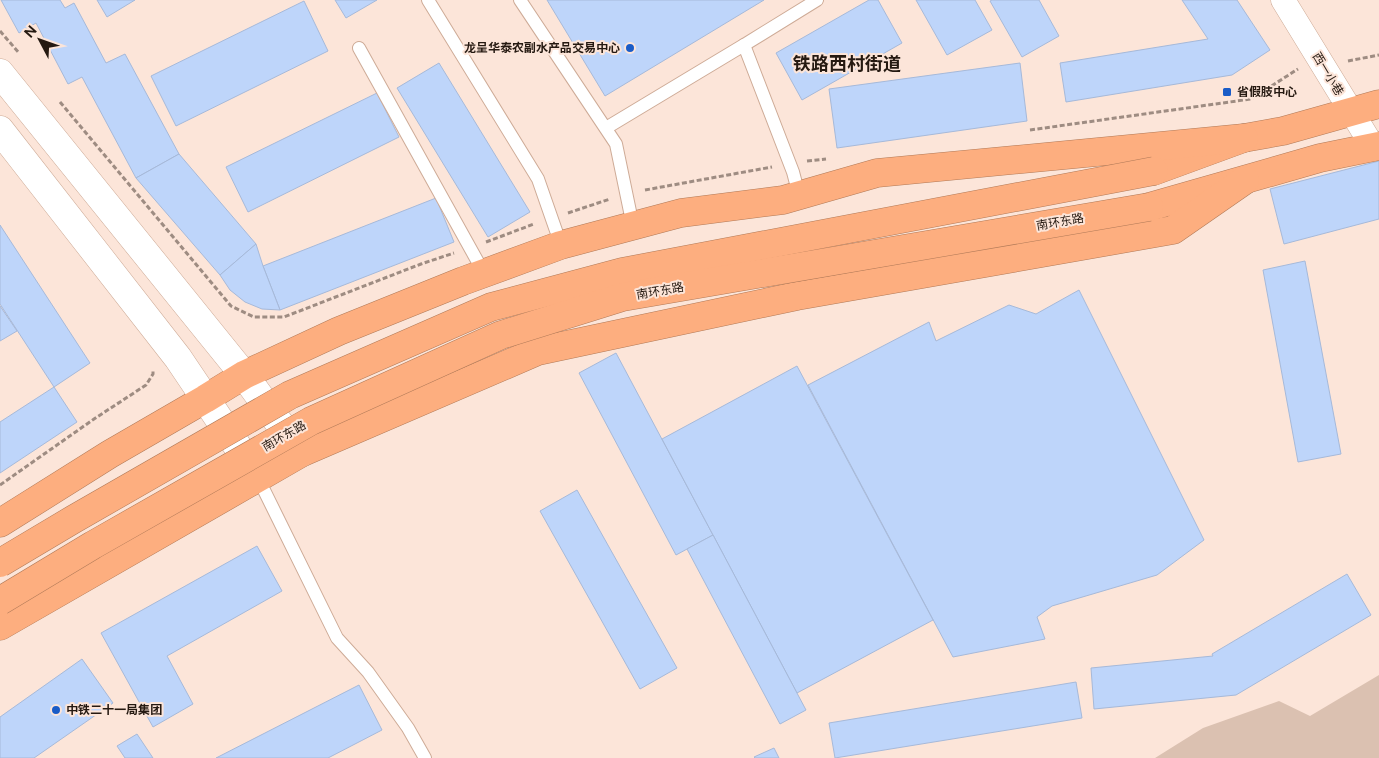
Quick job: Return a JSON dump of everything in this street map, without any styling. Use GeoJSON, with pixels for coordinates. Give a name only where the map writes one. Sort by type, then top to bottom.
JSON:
{"type":"FeatureCollection","features":[{"type":"Feature","properties":{"kind":"highway","name":"南环东路"},"geometry":{"type":"LineString","coordinates":[[0,563],[290,394],[491,307],[622,272],[1154,171],[1244,138],[1284,131],[1379,104]]}},
{"type":"Feature","properties":{"kind":"highway"},"geometry":{"type":"LineString","coordinates":[[0,523],[110,454],[206,399],[244,374],[339,331],[561,245],[681,214],[784,200],[878,173],[1244,138]]}},
{"type":"Feature","properties":{"kind":"highway","name":"南环东路"},"geometry":{"type":"LineString","coordinates":[[0,601],[311,420],[501,335],[623,297],[1150,207],[1320,158],[1376,147]]}},
{"type":"Feature","properties":{"kind":"highway"},"geometry":{"type":"LineString","coordinates":[[0,626],[301,453],[538,351],[797,296],[1173,230],[1245,180]]}},
{"type":"Feature","properties":{"kind":"street","name":"西一小巷"},"geometry":{"type":"LineString","coordinates":[[1283,0],[1351,112],[1376,147]]}},
{"type":"Feature","properties":{"kind":"street"},"geometry":{"type":"LineString","coordinates":[[0,73],[244,374],[301,453]]}},
{"type":"Feature","properties":{"kind":"street"},"geometry":{"type":"LineString","coordinates":[[0,130],[178,358],[258,478]]}},
{"type":"Feature","properties":{"kind":"lane"},"geometry":{"type":"LineString","coordinates":[[428,0],[538,179],[561,245]]}},
{"type":"Feature","properties":{"kind":"lane"},"geometry":{"type":"LineString","coordinates":[[520,0],[616,144],[633,226]]}},
{"type":"Feature","properties":{"kind":"lane"},"geometry":{"type":"LineString","coordinates":[[606,128],[817,0]]}},
{"type":"Feature","properties":{"kind":"lane"},"geometry":{"type":"LineString","coordinates":[[744,45],[793,172],[799,195]]}},
{"type":"Feature","properties":{"kind":"lane"},"geometry":{"type":"LineString","coordinates":[[359,48],[484,274]]}},
{"type":"Feature","properties":{"kind":"lane"},"geometry":{"type":"LineString","coordinates":[[258,478],[337,638],[368,672],[408,728],[426,758]]}},
{"type":"Feature","properties":{"kind":"path"},"geometry":{"type":"LineString","coordinates":[[0,31],[25,60]]}},
{"type":"Feature","properties":{"kind":"path"},"geometry":{"type":"LineString","coordinates":[[56,98],[231,306],[254,317],[284,318],[421,264],[552,218]]}},
{"type":"Feature","properties":{"kind":"path"},"geometry":{"type":"LineString","coordinates":[[0,485],[146,385],[153,374],[154,361]]}},
{"type":"Feature","properties":{"kind":"shaded area"},"geometry":{"type":"Polygon","coordinates":[[[1379,675],[1379,758],[1155,758],[1203,728],[1279,701],[1310,716],[1379,675]]]}},
{"type":"Feature","properties":{"kind":"building"},"geometry":{"type":"Polygon","coordinates":[[[1,0],[60,0],[65,8],[74,3],[106,63],[125,54],[179,154],[136,178],[82,77],[68,84],[36,23],[19,33],[1,0]]]}},
{"type":"Feature","properties":{"kind":"building"},"geometry":{"type":"Polygon","coordinates":[[[97,0],[135,0],[107,17],[97,0]]]}},
{"type":"Feature","properties":{"kind":"building"},"geometry":{"type":"Polygon","coordinates":[[[335,0],[377,0],[346,18],[335,0]]]}},
{"type":"Feature","properties":{"kind":"building","name":"龙呈华泰农副水产品交易中心"},"geometry":{"type":"Polygon","coordinates":[[[547,0],[764,0],[605,96],[547,0]]]}},
{"type":"Feature","properties":{"kind":"building"},"geometry":{"type":"Polygon","coordinates":[[[869,0],[878,0],[902,43],[802,100],[776,53],[869,0]]]}},
{"type":"Feature","properties":{"kind":"building"},"geometry":{"type":"Polygon","coordinates":[[[916,0],[975,0],[992,30],[947,55],[916,0]]]}},
{"type":"Feature","properties":{"kind":"building"},"geometry":{"type":"Polygon","coordinates":[[[1039,0],[1059,36],[1022,57],[990,1],[1039,0]]]}},
{"type":"Feature","properties":{"kind":"building"},"geometry":{"type":"Polygon","coordinates":[[[1182,0],[1237,0],[1270,50],[1232,75],[1066,102],[1060,63],[1208,39],[1182,0]]]}},
{"type":"Feature","properties":{"kind":"building"},"geometry":{"type":"Polygon","coordinates":[[[304,1],[328,51],[176,126],[151,76],[304,1]]]}},
{"type":"Feature","properties":{"kind":"building"},"geometry":{"type":"Polygon","coordinates":[[[439,63],[530,212],[488,237],[397,88],[439,63]]]}},
{"type":"Feature","properties":{"kind":"building"},"geometry":{"type":"Polygon","coordinates":[[[1020,63],[1027,121],[837,148],[829,89],[1020,63]]]}},
{"type":"Feature","properties":{"kind":"building"},"geometry":{"type":"Polygon","coordinates":[[[377,93],[399,137],[248,212],[226,167],[377,93]]]}},
{"type":"Feature","properties":{"kind":"building"},"geometry":{"type":"Polygon","coordinates":[[[179,154],[256,244],[220,275],[136,178],[179,154]]]}},
{"type":"Feature","properties":{"kind":"building"},"geometry":{"type":"Polygon","coordinates":[[[1379,161],[1379,219],[1284,244],[1270,189],[1379,161]]]}},
{"type":"Feature","properties":{"kind":"building"},"geometry":{"type":"Polygon","coordinates":[[[436,198],[454,242],[280,310],[263,266],[436,198]]]}},
{"type":"Feature","properties":{"kind":"building"},"geometry":{"type":"Polygon","coordinates":[[[0,225],[90,363],[54,387],[0,304],[0,225]]]}},
{"type":"Feature","properties":{"kind":"building"},"geometry":{"type":"Polygon","coordinates":[[[256,244],[280,310],[262,309],[245,302],[230,290],[220,275],[256,244]]]}},
{"type":"Feature","properties":{"kind":"building"},"geometry":{"type":"Polygon","coordinates":[[[1305,261],[1341,454],[1298,462],[1263,270],[1305,261]]]}},
{"type":"Feature","properties":{"kind":"building"},"geometry":{"type":"Polygon","coordinates":[[[1079,290],[1204,540],[1157,575],[1052,606],[1037,617],[1045,639],[953,657],[808,385],[929,322],[936,341],[1009,305],[1036,314],[1079,290]]]}},
{"type":"Feature","properties":{"kind":"building"},"geometry":{"type":"Polygon","coordinates":[[[0,306],[17,331],[0,341],[0,306]]]}},
{"type":"Feature","properties":{"kind":"building"},"geometry":{"type":"Polygon","coordinates":[[[616,353],[713,535],[676,555],[579,373],[616,353]]]}},
{"type":"Feature","properties":{"kind":"building"},"geometry":{"type":"Polygon","coordinates":[[[797,366],[933,620],[797,693],[662,439],[797,366]]]}},
{"type":"Feature","properties":{"kind":"building"},"geometry":{"type":"Polygon","coordinates":[[[54,387],[77,422],[0,473],[0,422],[54,387]]]}},
{"type":"Feature","properties":{"kind":"building"},"geometry":{"type":"Polygon","coordinates":[[[577,490],[677,668],[640,689],[540,511],[577,490]]]}},
{"type":"Feature","properties":{"kind":"building"},"geometry":{"type":"Polygon","coordinates":[[[713,535],[806,710],[780,724],[687,549],[713,535]]]}},
{"type":"Feature","properties":{"kind":"building"},"geometry":{"type":"Polygon","coordinates":[[[257,546],[282,591],[167,656],[193,704],[153,727],[101,633],[257,546]]]}},
{"type":"Feature","properties":{"kind":"building"},"geometry":{"type":"Polygon","coordinates":[[[1347,574],[1371,615],[1236,695],[1094,709],[1091,668],[1213,656],[1212,654],[1347,574]]]}},
{"type":"Feature","properties":{"kind":"building","name":"中铁二十一局集团"},"geometry":{"type":"Polygon","coordinates":[[[82,659],[113,703],[34,758],[0,758],[0,717],[82,659]]]}},
{"type":"Feature","properties":{"kind":"building"},"geometry":{"type":"Polygon","coordinates":[[[1076,682],[1082,718],[835,758],[829,723],[1076,682]]]}},
{"type":"Feature","properties":{"kind":"building"},"geometry":{"type":"Polygon","coordinates":[[[359,685],[382,730],[328,758],[216,758],[359,685]]]}},
{"type":"Feature","properties":{"kind":"building"},"geometry":{"type":"Polygon","coordinates":[[[137,734],[153,758],[125,758],[117,746],[137,734]]]}},
{"type":"Feature","properties":{"kind":"building"},"geometry":{"type":"Polygon","coordinates":[[[774,748],[779,758],[754,757],[774,748]]]}},
{"type":"Feature","properties":{"kind":"place","name":"龙呈华泰农副水产品交易中心"},"geometry":{"type":"Point","coordinates":[630,48]}},
{"type":"Feature","properties":{"kind":"place","name":"省假肢中心"},"geometry":{"type":"Point","coordinates":[1227,92]}},
{"type":"Feature","properties":{"kind":"place","name":"中铁二十一局集团"},"geometry":{"type":"Point","coordinates":[56,710]}},
{"type":"Feature","properties":{"kind":"district","name":"铁路西村街道"},"geometry":{"type":"Point","coordinates":[847,64]}}]}
